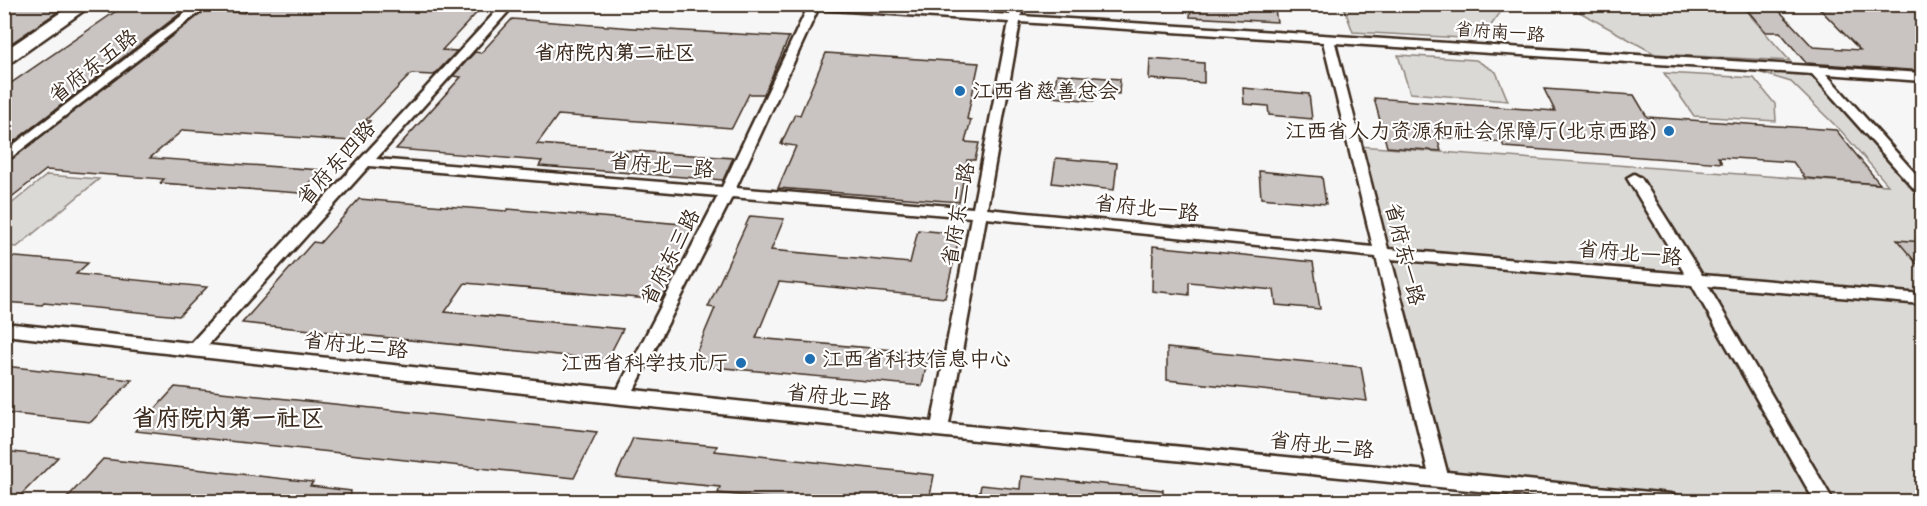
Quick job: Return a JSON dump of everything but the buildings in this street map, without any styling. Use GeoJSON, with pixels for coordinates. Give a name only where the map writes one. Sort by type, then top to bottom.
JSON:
{"type":"FeatureCollection","features":[{"type":"Feature","properties":{"kind":"street"},"geometry":{"type":"LineString","coordinates":[[4,59],[85,4]]}},
{"type":"Feature","properties":{"kind":"street","name":"省府东五路"},"geometry":{"type":"LineString","coordinates":[[4,159],[205,4]]}},
{"type":"Feature","properties":{"kind":"street","name":"省府东四路"},"geometry":{"type":"LineString","coordinates":[[194,350],[510,4]]}},
{"type":"Feature","properties":{"kind":"street","name":"省府南一路"},"geometry":{"type":"LineString","coordinates":[[787,4],[1016,11],[1328,39],[1923,77]]}},
{"type":"Feature","properties":{"kind":"street","name":"省府东三路"},"geometry":{"type":"LineString","coordinates":[[622,397],[727,192],[815,5]]}},
{"type":"Feature","properties":{"kind":"street","name":"省府东二路"},"geometry":{"type":"LineString","coordinates":[[939,430],[1016,11]]}},
{"type":"Feature","properties":{"kind":"street","name":"省府东一路"},"geometry":{"type":"LineString","coordinates":[[1328,39],[1439,479]]}},
{"type":"Feature","properties":{"kind":"street"},"geometry":{"type":"LineString","coordinates":[[1815,70],[1923,189]]}},
{"type":"Feature","properties":{"kind":"street","name":"省府北一路"},"geometry":{"type":"LineString","coordinates":[[366,162],[980,213],[1383,253],[1923,299]]}},
{"type":"Feature","properties":{"kind":"street"},"geometry":{"type":"LineString","coordinates":[[1634,178],[1697,280],[1825,501]]}},
{"type":"Feature","properties":{"kind":"street","name":"省府北二路"},"geometry":{"type":"LineString","coordinates":[[4,329],[939,430],[1670,501]]}},
{"type":"Feature","properties":{"kind":"shaded area"},"geometry":{"type":"Polygon","coordinates":[[[1343,4],[1506,5],[1481,39],[1353,32],[1343,4]]]}},
{"type":"Feature","properties":{"kind":"shaded area"},"geometry":{"type":"Polygon","coordinates":[[[1567,5],[1741,5],[1790,61],[1655,54],[1567,5]]]}},
{"type":"Feature","properties":{"kind":"shaded area"},"geometry":{"type":"Polygon","coordinates":[[[1398,55],[1476,60],[1496,72],[1508,101],[1410,93],[1398,55]]]}},
{"type":"Feature","properties":{"kind":"shaded area"},"geometry":{"type":"Polygon","coordinates":[[[1738,66],[1812,71],[1922,197],[1922,501],[1760,501],[1446,473],[1359,146],[1888,185],[1842,132],[1791,82],[1738,66]]]}},
{"type":"Feature","properties":{"kind":"shaded area"},"geometry":{"type":"Polygon","coordinates":[[[1664,73],[1754,78],[1775,104],[1776,121],[1694,116],[1664,73]]]}},
{"type":"Feature","properties":{"kind":"shaded area"},"geometry":{"type":"Polygon","coordinates":[[[47,175],[99,179],[17,247],[5,246],[5,209],[47,175]]]}},
{"type":"Feature","properties":{"kind":"place","name":"江西省慈善总会"},"geometry":{"type":"Point","coordinates":[960,91]}},
{"type":"Feature","properties":{"kind":"place","name":"江西省人力资源和社会保障厅(北京西路)"},"geometry":{"type":"Point","coordinates":[1669,131]}},
{"type":"Feature","properties":{"kind":"place","name":"江西省科技信息中心"},"geometry":{"type":"Point","coordinates":[810,359]}},
{"type":"Feature","properties":{"kind":"place","name":"江西省科学技术厅"},"geometry":{"type":"Point","coordinates":[741,363]}},
{"type":"Feature","properties":{"kind":"district","name":"省府院内第二社区"},"geometry":{"type":"Point","coordinates":[615,52]}},
{"type":"Feature","properties":{"kind":"district","name":"省府院内第一社区"},"geometry":{"type":"Point","coordinates":[228,418]}}]}
